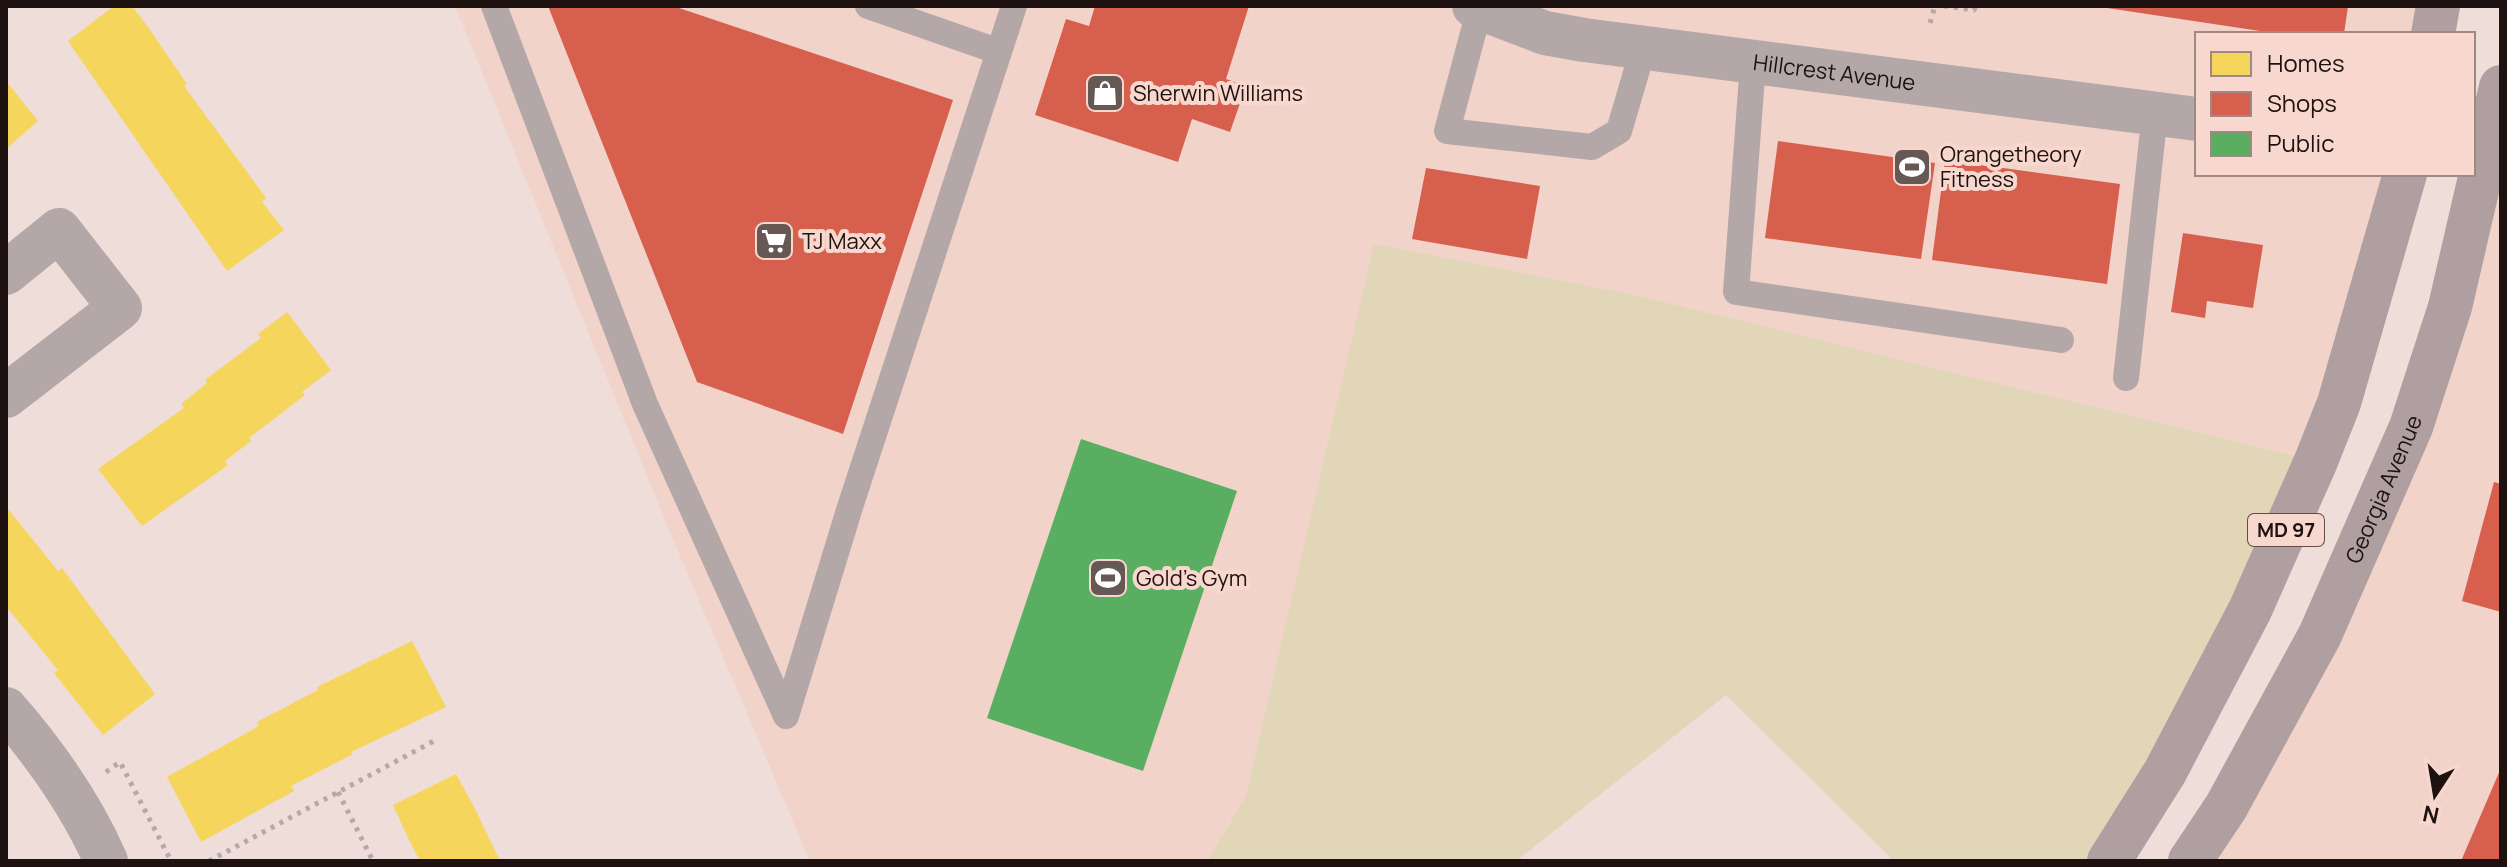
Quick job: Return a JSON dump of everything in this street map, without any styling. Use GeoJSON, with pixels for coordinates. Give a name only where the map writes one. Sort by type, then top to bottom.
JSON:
{"type":"FeatureCollection","features":[{"type":"Feature","properties":{"kind":"main road"},"geometry":{"type":"LineString","coordinates":[[2433,32],[2438,6]]}},
{"type":"Feature","properties":{"kind":"main road","name":"Georgia Avenue"},"geometry":{"type":"LineString","coordinates":[[2475,159],[2501,87]]}},
{"type":"Feature","properties":{"kind":"main road","name":"MD 97"},"geometry":{"type":"LineString","coordinates":[[2109,861],[2165,772],[2250,610],[2316,461],[2339,403],[2404,176]]}},
{"type":"Feature","properties":{"kind":"main road","name":"Georgia Avenue"},"geometry":{"type":"LineString","coordinates":[[2190,861],[2226,807],[2320,635],[2411,427],[2450,307],[2468,179]]}},
{"type":"Feature","properties":{"kind":"street","name":"Hillcrest Avenue"},"geometry":{"type":"LineString","coordinates":[[1477,7],[1545,33],[1643,49],[2176,116]]}},
{"type":"Feature","properties":{"kind":"street"},"geometry":{"type":"LineString","coordinates":[[6,273],[59,230],[120,308],[6,396]]}},
{"type":"Feature","properties":{"kind":"street"},"geometry":{"type":"LineString","coordinates":[[6,709],[42,750],[87,818],[106,861]]}},
{"type":"Feature","properties":{"kind":"lane"},"geometry":{"type":"LineString","coordinates":[[494,6],[645,404],[786,716],[997,51],[1014,6]]}},
{"type":"Feature","properties":{"kind":"lane"},"geometry":{"type":"LineString","coordinates":[[868,6],[997,51]]}},
{"type":"Feature","properties":{"kind":"lane"},"geometry":{"type":"LineString","coordinates":[[1477,7],[1447,131],[1592,147],[1619,131],[1643,49]]}},
{"type":"Feature","properties":{"kind":"lane"},"geometry":{"type":"LineString","coordinates":[[1753,63],[1736,292],[2061,340]]}},
{"type":"Feature","properties":{"kind":"lane"},"geometry":{"type":"LineString","coordinates":[[2126,378],[2176,116]]}},
{"type":"Feature","properties":{"kind":"path"},"geometry":{"type":"LineString","coordinates":[[1930,23],[1935,6]]}},
{"type":"Feature","properties":{"kind":"path"},"geometry":{"type":"LineString","coordinates":[[1944,6],[1974,10],[1976,6]]}},
{"type":"Feature","properties":{"kind":"path"},"geometry":{"type":"LineString","coordinates":[[209,861],[434,741]]}},
{"type":"Feature","properties":{"kind":"path"},"geometry":{"type":"LineString","coordinates":[[338,792],[373,861]]}},
{"type":"Feature","properties":{"kind":"shaded area"},"geometry":{"type":"Polygon","coordinates":[[[455,6],[2438,6],[2433,32],[2195,32],[2195,176],[2404,176],[2316,461],[1631,294],[1375,245],[1246,795],[1208,861],[810,861],[677,549],[455,6]]]}},
{"type":"Feature","properties":{"kind":"shaded area"},"geometry":{"type":"Polygon","coordinates":[[[2501,86],[2501,861],[2190,861],[2320,635],[2471,176],[2475,176],[2475,165],[2501,86]]]}},
{"type":"Feature","properties":{"kind":"shaded area"},"geometry":{"type":"Polygon","coordinates":[[[1374,244],[1631,294],[2316,461],[2109,861],[1894,861],[1726,695],[1516,861],[1208,861],[1246,795],[1374,244]]]}},
{"type":"Feature","properties":{"kind":"building: Homes"},"geometry":{"type":"Polygon","coordinates":[[[114,6],[132,6],[148,27],[187,84],[184,86],[266,198],[262,202],[284,230],[227,271],[68,41],[114,6]]]}},
{"type":"Feature","properties":{"kind":"building: Homes"},"geometry":{"type":"Polygon","coordinates":[[[6,81],[38,121],[6,149],[6,81]]]}},
{"type":"Feature","properties":{"kind":"building: Homes"},"geometry":{"type":"Polygon","coordinates":[[[287,312],[331,370],[302,392],[305,395],[249,438],[251,441],[225,461],[228,465],[142,526],[98,469],[184,408],[181,404],[207,383],[205,380],[261,338],[258,334],[287,312]]]}},
{"type":"Feature","properties":{"kind":"building: Homes"},"geometry":{"type":"Polygon","coordinates":[[[9,510],[58,571],[62,568],[155,694],[103,735],[54,673],[58,670],[9,610],[6,612],[6,512],[9,510]]]}},
{"type":"Feature","properties":{"kind":"building: Homes"},"geometry":{"type":"Polygon","coordinates":[[[412,641],[446,707],[351,752],[353,754],[291,786],[294,791],[201,842],[167,777],[259,726],[257,722],[318,690],[317,687],[412,641]]]}},
{"type":"Feature","properties":{"kind":"building: Homes"},"geometry":{"type":"Polygon","coordinates":[[[456,774],[500,861],[420,861],[409,840],[393,805],[456,774]]]}},
{"type":"Feature","properties":{"kind":"building: Shops","name":"TJ Maxx"},"geometry":{"type":"Polygon","coordinates":[[[548,6],[673,6],[953,100],[843,434],[697,382],[548,6]]]}},
{"type":"Feature","properties":{"kind":"building: Shops"},"geometry":{"type":"Polygon","coordinates":[[[1095,6],[1249,6],[1226,79],[1246,86],[1230,132],[1192,119],[1178,162],[1035,115],[1066,19],[1089,26],[1095,6]]]}},
{"type":"Feature","properties":{"kind":"building: Shops"},"geometry":{"type":"Polygon","coordinates":[[[2094,6],[2348,6],[2344,32],[2267,32],[2094,6]]]}},
{"type":"Feature","properties":{"kind":"building: Shops"},"geometry":{"type":"Polygon","coordinates":[[[1778,141],[1935,163],[1921,259],[1765,238],[1778,141]]]}},
{"type":"Feature","properties":{"kind":"building: Shops"},"geometry":{"type":"Polygon","coordinates":[[[1945,160],[2120,184],[2107,284],[1932,260],[1945,160]]]}},
{"type":"Feature","properties":{"kind":"building: Shops"},"geometry":{"type":"Polygon","coordinates":[[[1426,168],[1540,186],[1527,259],[1412,239],[1426,168]]]}},
{"type":"Feature","properties":{"kind":"building: Shops"},"geometry":{"type":"Polygon","coordinates":[[[2183,233],[2263,245],[2253,308],[2207,301],[2205,318],[2171,312],[2183,233]]]}},
{"type":"Feature","properties":{"kind":"building: Shops"},"geometry":{"type":"Polygon","coordinates":[[[2494,482],[2501,484],[2501,612],[2462,601],[2494,482]]]}},
{"type":"Feature","properties":{"kind":"building: Shops"},"geometry":{"type":"Polygon","coordinates":[[[2501,768],[2501,861],[2461,861],[2501,768]]]}},
{"type":"Feature","properties":{"kind":"building: Public"},"geometry":{"type":"Polygon","coordinates":[[[1081,439],[1237,491],[1143,771],[987,718],[1081,439]]]}},
{"type":"Feature","properties":{"kind":"place","name":"Sherwin Williams"},"geometry":{"type":"Point","coordinates":[1105,93]}},
{"type":"Feature","properties":{"kind":"place","name":"Orangetheory Fitness"},"geometry":{"type":"Point","coordinates":[1912,167]}},
{"type":"Feature","properties":{"kind":"place","name":"TJ Maxx"},"geometry":{"type":"Point","coordinates":[774,241]}},
{"type":"Feature","properties":{"kind":"place","name":"Gold's Gym"},"geometry":{"type":"Point","coordinates":[1108,578]}}]}
